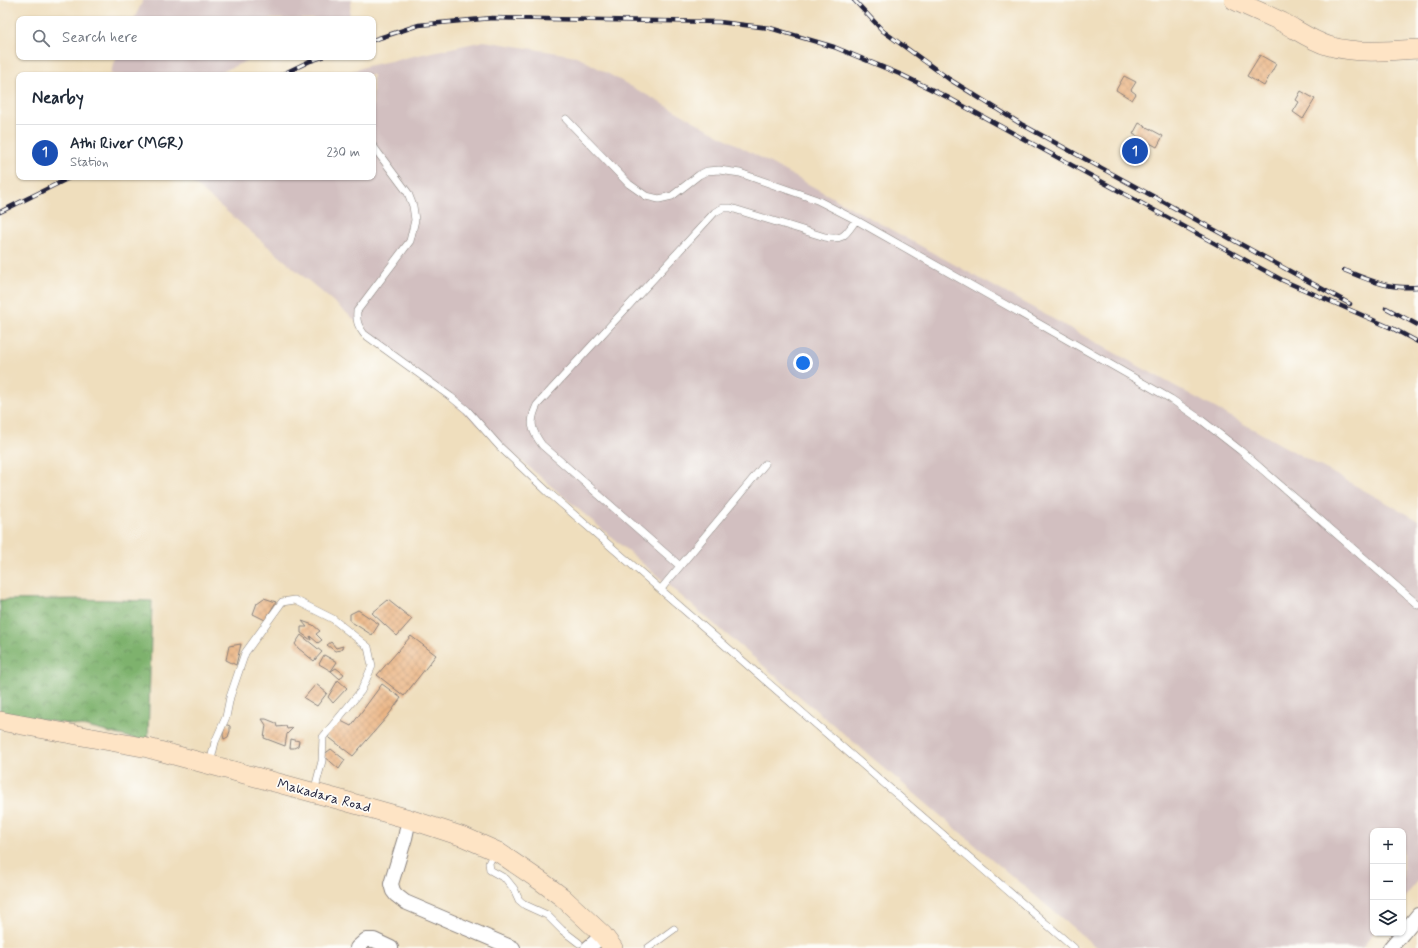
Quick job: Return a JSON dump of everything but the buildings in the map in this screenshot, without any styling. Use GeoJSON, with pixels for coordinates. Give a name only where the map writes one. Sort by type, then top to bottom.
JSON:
{"type":"FeatureCollection","features":[{"type":"Feature","properties":{"kind":"main road"},"geometry":{"type":"LineString","coordinates":[[1234,0],[1329,46],[1353,50],[1418,50]]}},
{"type":"Feature","properties":{"kind":"main road","name":"Makadara Road"},"geometry":{"type":"LineString","coordinates":[[0,721],[148,748],[314,792],[409,819],[464,837],[495,850],[513,861],[562,898],[608,941]]}},
{"type":"Feature","properties":{"kind":"street"},"geometry":{"type":"LineString","coordinates":[[409,819],[405,838],[392,879],[392,888],[396,895],[405,902],[514,948]]}},
{"type":"Feature","properties":{"kind":"street"},"geometry":{"type":"LineString","coordinates":[[1406,930],[1418,916]]}},
{"type":"Feature","properties":{"kind":"street"},"geometry":{"type":"LineString","coordinates":[[1390,948],[1400,936]]}},
{"type":"Feature","properties":{"kind":"street"},"geometry":{"type":"LineString","coordinates":[[357,948],[366,940],[374,940],[391,948]]}},
{"type":"Feature","properties":{"kind":"street"},"geometry":{"type":"LineString","coordinates":[[584,946],[608,941]]}},
{"type":"Feature","properties":{"kind":"lane"},"geometry":{"type":"LineString","coordinates":[[566,119],[629,184],[646,196],[659,199],[672,196],[699,175],[708,171],[718,170],[740,173],[817,200],[856,220],[1171,399],[1200,419],[1241,451],[1418,605]]}},
{"type":"Feature","properties":{"kind":"lane"},"geometry":{"type":"LineString","coordinates":[[376,150],[408,193],[413,206],[415,220],[410,241],[357,311],[356,320],[358,327],[364,334],[467,410],[500,447],[516,462],[1074,948]]}},
{"type":"Feature","properties":{"kind":"lane"},"geometry":{"type":"LineString","coordinates":[[680,566],[542,445],[534,434],[531,424],[537,405],[705,221],[715,212],[723,208],[731,208],[836,239],[845,236],[856,220]]}},
{"type":"Feature","properties":{"kind":"lane"},"geometry":{"type":"LineString","coordinates":[[661,589],[765,464]]}},
{"type":"Feature","properties":{"kind":"lane"},"geometry":{"type":"LineString","coordinates":[[210,764],[215,742],[226,717],[230,697],[245,653],[282,602],[295,600],[333,619],[368,647],[372,666],[361,691],[323,737],[322,761],[314,792]]}},
{"type":"Feature","properties":{"kind":"lane"},"geometry":{"type":"LineString","coordinates":[[495,850],[489,863],[490,870],[506,879],[514,889],[519,900],[525,905],[546,915],[562,930],[584,946]]}},
{"type":"Feature","properties":{"kind":"lane"},"geometry":{"type":"LineString","coordinates":[[648,948],[674,929]]}},
{"type":"Feature","properties":{"kind":"shaded area"},"geometry":{"type":"Polygon","coordinates":[[[143,0],[352,0],[349,16],[135,16],[143,0]]]}},
{"type":"Feature","properties":{"kind":"shaded area"},"geometry":{"type":"Polygon","coordinates":[[[484,41],[576,56],[1418,520],[1418,881],[1406,895],[1406,828],[1370,828],[1370,936],[1372,936],[1362,948],[1097,948],[193,183],[196,180],[376,180],[376,72],[350,72],[367,66],[484,41]]]}},
{"type":"Feature","properties":{"kind":"shaded area"},"geometry":{"type":"Polygon","coordinates":[[[116,60],[249,60],[221,72],[110,72],[116,60]]]}},
{"type":"Feature","properties":{"kind":"green space"},"geometry":{"type":"Polygon","coordinates":[[[79,599],[152,601],[148,742],[87,727],[0,713],[0,600],[79,599]]]}},
{"type":"Feature","properties":{"kind":"railway"},"geometry":{"type":"LineString","coordinates":[[854,0],[883,31],[949,79],[1021,124],[1350,304]]}},
{"type":"Feature","properties":{"kind":"railway"},"geometry":{"type":"LineString","coordinates":[[376,39],[419,25],[492,18],[719,22],[770,28],[834,47],[902,75],[947,97],[1282,280],[1396,330]]}},
{"type":"Feature","properties":{"kind":"railway"},"geometry":{"type":"LineString","coordinates":[[287,72],[313,60]]}},
{"type":"Feature","properties":{"kind":"railway"},"geometry":{"type":"LineString","coordinates":[[0,212],[65,180]]}},
{"type":"Feature","properties":{"kind":"railway"},"geometry":{"type":"LineString","coordinates":[[1344,270],[1371,281],[1398,287],[1418,287]]}},
{"type":"Feature","properties":{"kind":"railway"},"geometry":{"type":"LineString","coordinates":[[1386,308],[1418,325]]}},
{"type":"Feature","properties":{"kind":"railway"},"geometry":{"type":"LineString","coordinates":[[1392,328],[1418,342]]}},
{"type":"Feature","properties":{"kind":"place","name":"Athi River (MGR)"},"geometry":{"type":"Point","coordinates":[1135,151]}}]}
